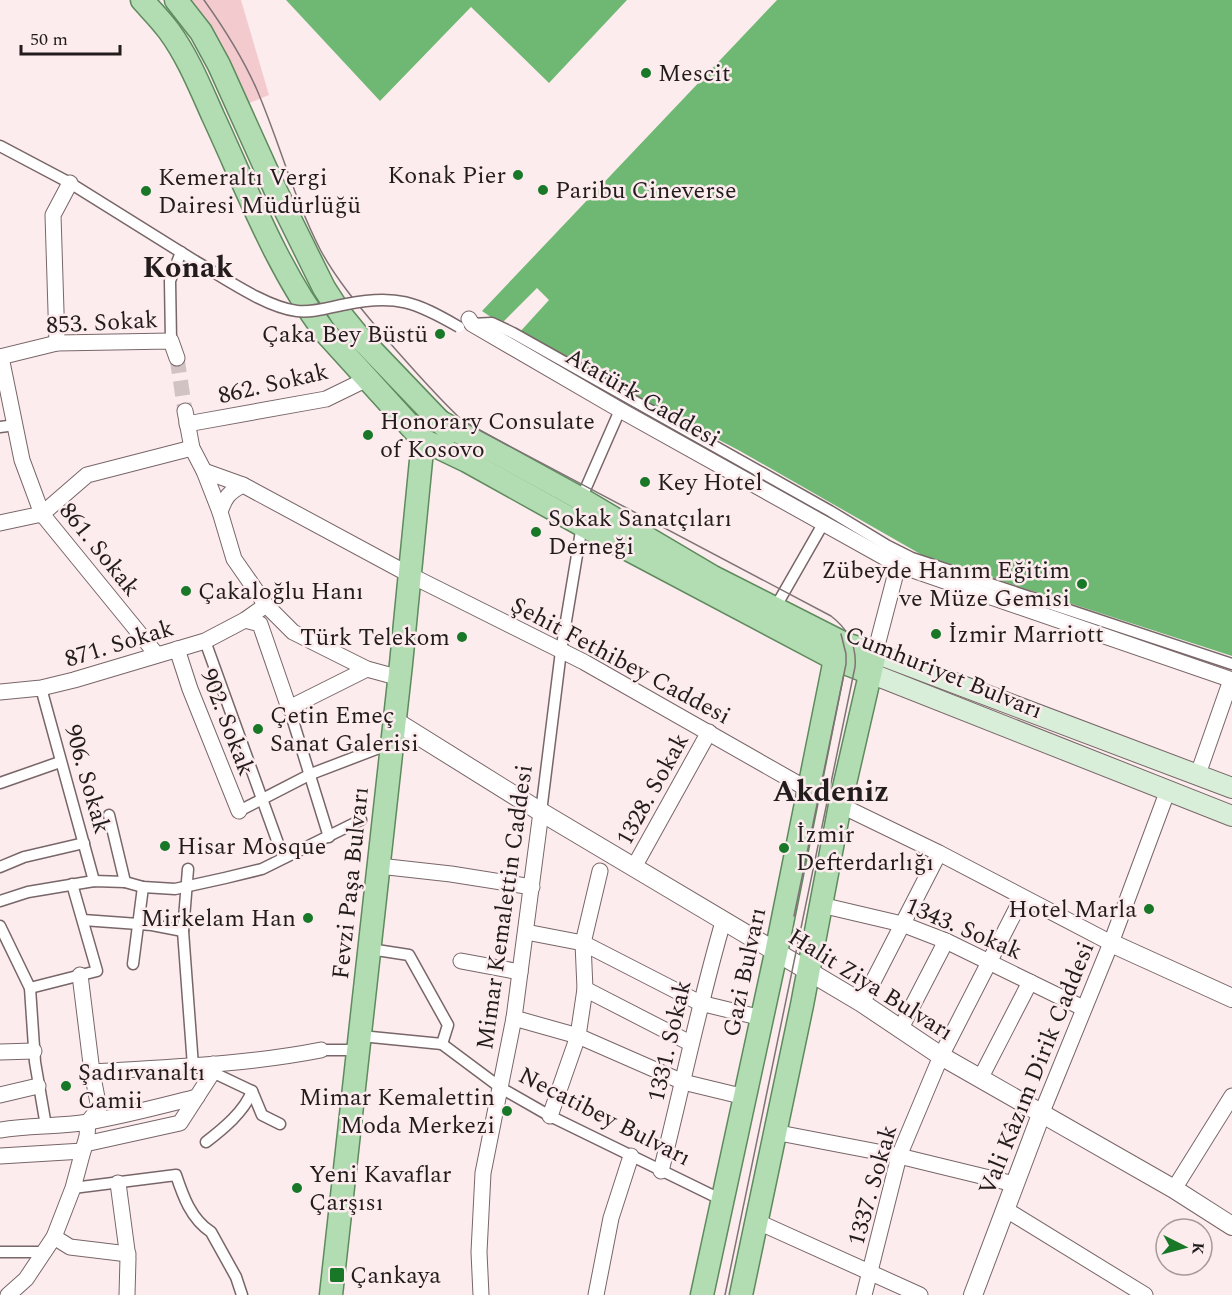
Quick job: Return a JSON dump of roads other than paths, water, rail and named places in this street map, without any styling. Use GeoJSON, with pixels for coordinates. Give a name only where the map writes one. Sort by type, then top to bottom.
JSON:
{"type":"FeatureCollection","features":[{"type":"Feature","properties":{"kind":"main road"},"geometry":{"type":"LineString","coordinates":[[142,0],[168,29],[184,54],[257,213],[297,292],[324,331],[423,440]]}},
{"type":"Feature","properties":{"kind":"main road"},"geometry":{"type":"LineString","coordinates":[[166,0],[213,80],[299,267],[336,327],[431,429],[467,461]]}},
{"type":"Feature","properties":{"kind":"main road"},"geometry":{"type":"LineString","coordinates":[[176,0],[201,32],[219,64],[275,189],[324,288],[360,338],[439,421]]}},
{"type":"Feature","properties":{"kind":"main road","name":"Cumhuriyet Bulvarı"},"geometry":{"type":"LineString","coordinates":[[439,421],[582,499],[713,577],[845,644],[872,663],[1232,816]]}},
{"type":"Feature","properties":{"kind":"main road","name":"Cumhuriyet Bulvarı"},"geometry":{"type":"LineString","coordinates":[[439,421],[461,443],[488,460],[683,567],[713,577]]}},
{"type":"Feature","properties":{"kind":"main road","name":"Cumhuriyet Bulvarı"},"geometry":{"type":"LineString","coordinates":[[423,440],[467,461],[582,525],[835,659],[872,663],[1198,774],[1232,788]]}},
{"type":"Feature","properties":{"kind":"main road","name":"Fevzi Paşa Bulvarı"},"geometry":{"type":"LineString","coordinates":[[331,1295],[400,678],[423,440]]}},
{"type":"Feature","properties":{"kind":"main road"},"geometry":{"type":"LineString","coordinates":[[819,632],[835,659]]}},
{"type":"Feature","properties":{"kind":"main road","name":"Gazi Bulvarı"},"geometry":{"type":"LineString","coordinates":[[702,1295],[776,953],[835,659]]}},
{"type":"Feature","properties":{"kind":"main road"},"geometry":{"type":"LineString","coordinates":[[741,1295],[840,805],[872,663]]}},
{"type":"Feature","properties":{"kind":"street"},"geometry":{"type":"LineString","coordinates":[[0,146],[70,183],[256,296],[283,308],[308,311],[365,300],[389,299],[422,307],[467,324],[492,322],[912,558],[1232,675],[1198,774]]}},
{"type":"Feature","properties":{"kind":"street"},"geometry":{"type":"LineString","coordinates":[[57,344],[53,215],[70,183]]}},
{"type":"Feature","properties":{"kind":"street"},"geometry":{"type":"LineString","coordinates":[[177,358],[171,341],[170,281],[181,252]]}},
{"type":"Feature","properties":{"kind":"street","name":"Atatürk Caddesi"},"geometry":{"type":"LineString","coordinates":[[467,324],[898,565],[1232,675]]}},
{"type":"Feature","properties":{"kind":"street","name":"853. Sokak"},"geometry":{"type":"LineString","coordinates":[[1,357],[57,344],[171,341]]}},
{"type":"Feature","properties":{"kind":"street","name":"861. Sokak"},"geometry":{"type":"LineString","coordinates":[[1,357],[7,426],[42,514],[157,655]]}},
{"type":"Feature","properties":{"kind":"street","name":"862. Sokak"},"geometry":{"type":"LineString","coordinates":[[192,448],[186,418],[326,399],[367,379]]}},
{"type":"Feature","properties":{"kind":"street"},"geometry":{"type":"LineString","coordinates":[[582,499],[620,410]]}},
{"type":"Feature","properties":{"kind":"street"},"geometry":{"type":"LineString","coordinates":[[0,523],[42,514],[87,475],[192,448],[204,471],[234,560],[266,605],[293,632],[367,669],[400,678]]}},
{"type":"Feature","properties":{"kind":"street","name":"Şehit Fethibey Caddesi"},"geometry":{"type":"LineString","coordinates":[[204,471],[243,485],[410,575],[561,651],[809,790]]}},
{"type":"Feature","properties":{"kind":"street"},"geometry":{"type":"LineString","coordinates":[[219,512],[224,498],[231,491],[243,485]]}},
{"type":"Feature","properties":{"kind":"street"},"geometry":{"type":"LineString","coordinates":[[775,608],[823,524]]}},
{"type":"Feature","properties":{"kind":"street","name":"Mimar Kemalettin Caddesi"},"geometry":{"type":"LineString","coordinates":[[481,1295],[478,1252],[483,1173],[514,1018],[561,651],[582,525]]}},
{"type":"Feature","properties":{"kind":"street"},"geometry":{"type":"LineString","coordinates":[[872,663],[898,565]]}},
{"type":"Feature","properties":{"kind":"street","name":"871. Sokak"},"geometry":{"type":"LineString","coordinates":[[0,692],[41,688],[74,680],[205,641],[245,620],[266,605]]}},
{"type":"Feature","properties":{"kind":"street"},"geometry":{"type":"LineString","coordinates":[[245,620],[260,624],[311,774],[329,837]]}},
{"type":"Feature","properties":{"kind":"street"},"geometry":{"type":"LineString","coordinates":[[205,641],[283,857]]}},
{"type":"Feature","properties":{"kind":"street","name":"902. Sokak"},"geometry":{"type":"LineString","coordinates":[[177,649],[190,689],[239,811]]}},
{"type":"Feature","properties":{"kind":"street"},"geometry":{"type":"LineString","coordinates":[[289,708],[367,669]]}},
{"type":"Feature","properties":{"kind":"street","name":"906. Sokak"},"geometry":{"type":"LineString","coordinates":[[41,688],[94,881]]}},
{"type":"Feature","properties":{"kind":"street"},"geometry":{"type":"LineString","coordinates":[[239,811],[394,732]]}},
{"type":"Feature","properties":{"kind":"street","name":"Halit Ziya Bulvarı"},"geometry":{"type":"LineString","coordinates":[[394,732],[541,812],[862,1003],[941,1056],[1041,1112],[1232,1226]]}},
{"type":"Feature","properties":{"kind":"street","name":"1328. Sokak"},"geometry":{"type":"LineString","coordinates":[[634,867],[709,732]]}},
{"type":"Feature","properties":{"kind":"street"},"geometry":{"type":"LineString","coordinates":[[0,783],[60,762]]}},
{"type":"Feature","properties":{"kind":"street","name":"Vali Kâzım Dirik Caddesi"},"geometry":{"type":"LineString","coordinates":[[974,1295],[1041,1112],[1111,943],[1168,790]]}},
{"type":"Feature","properties":{"kind":"street"},"geometry":{"type":"LineString","coordinates":[[840,805],[939,853],[1111,943],[1232,998]]}},
{"type":"Feature","properties":{"kind":"street"},"geometry":{"type":"LineString","coordinates":[[109,815],[125,882]]}},
{"type":"Feature","properties":{"kind":"street"},"geometry":{"type":"LineString","coordinates":[[0,901],[28,892],[94,881],[125,882],[143,887],[175,889],[262,869],[361,820]]}},
{"type":"Feature","properties":{"kind":"street"},"geometry":{"type":"LineString","coordinates":[[0,867],[24,857],[84,843]]}},
{"type":"Feature","properties":{"kind":"street"},"geometry":{"type":"LineString","coordinates":[[550,1116],[578,1036],[585,989],[583,943],[600,871],[609,853]]}},
{"type":"Feature","properties":{"kind":"street"},"geometry":{"type":"LineString","coordinates":[[862,1003],[939,853]]}},
{"type":"Feature","properties":{"kind":"street"},"geometry":{"type":"LineString","coordinates":[[379,866],[451,874],[532,887]]}},
{"type":"Feature","properties":{"kind":"street"},"geometry":{"type":"LineString","coordinates":[[188,868],[183,931],[193,1066]]}},
{"type":"Feature","properties":{"kind":"street"},"geometry":{"type":"LineString","coordinates":[[30,988],[97,971],[72,884]]}},
{"type":"Feature","properties":{"kind":"street"},"geometry":{"type":"LineString","coordinates":[[133,964],[143,887]]}},
{"type":"Feature","properties":{"kind":"street","name":"1337. Sokak"},"geometry":{"type":"LineString","coordinates":[[864,1295],[899,1156],[941,1056],[1022,898]]}},
{"type":"Feature","properties":{"kind":"street","name":"1343. Sokak"},"geometry":{"type":"LineString","coordinates":[[821,905],[902,924],[946,941],[1083,1008]]}},
{"type":"Feature","properties":{"kind":"street"},"geometry":{"type":"LineString","coordinates":[[83,920],[138,924],[183,931]]}},
{"type":"Feature","properties":{"kind":"street","name":"1331. Sokak"},"geometry":{"type":"LineString","coordinates":[[662,1171],[690,1043],[723,922]]}},
{"type":"Feature","properties":{"kind":"street"},"geometry":{"type":"LineString","coordinates":[[0,926],[30,988],[38,1086],[46,1126]]}},
{"type":"Feature","properties":{"kind":"street"},"geometry":{"type":"LineString","coordinates":[[526,932],[583,943],[700,1003],[762,1018]]}},
{"type":"Feature","properties":{"kind":"street"},"geometry":{"type":"LineString","coordinates":[[901,1028],[946,941]]}},
{"type":"Feature","properties":{"kind":"street"},"geometry":{"type":"LineString","coordinates":[[92,1072],[193,1066],[213,1068],[360,1043],[442,1044],[448,1025],[409,955],[370,949]]}},
{"type":"Feature","properties":{"kind":"street"},"geometry":{"type":"LineString","coordinates":[[460,961],[520,972]]}},
{"type":"Feature","properties":{"kind":"street"},"geometry":{"type":"LineString","coordinates":[[8,1295],[26,1279],[54,1237],[74,1188],[88,1122],[99,1108],[92,1072],[80,975]]}},
{"type":"Feature","properties":{"kind":"street"},"geometry":{"type":"LineString","coordinates":[[981,1077],[1030,982]]}},
{"type":"Feature","properties":{"kind":"street"},"geometry":{"type":"LineString","coordinates":[[585,989],[690,1043]]}},
{"type":"Feature","properties":{"kind":"street"},"geometry":{"type":"LineString","coordinates":[[514,1018],[578,1036],[683,1082],[745,1097]]}},
{"type":"Feature","properties":{"kind":"street","name":"Necatibey Bulvarı"},"geometry":{"type":"LineString","coordinates":[[442,1044],[501,1089],[550,1116],[722,1200]]}},
{"type":"Feature","properties":{"kind":"street"},"geometry":{"type":"LineString","coordinates":[[0,1052],[34,1051]]}},
{"type":"Feature","properties":{"kind":"street"},"geometry":{"type":"LineString","coordinates":[[213,1068],[252,1091],[262,1115],[280,1124]]}},
{"type":"Feature","properties":{"kind":"street"},"geometry":{"type":"LineString","coordinates":[[0,1155],[84,1147],[180,1123],[213,1068]]}},
{"type":"Feature","properties":{"kind":"street"},"geometry":{"type":"LineString","coordinates":[[0,1095],[38,1086]]}},
{"type":"Feature","properties":{"kind":"street"},"geometry":{"type":"LineString","coordinates":[[206,1143],[222,1131],[249,1100],[252,1091]]}},
{"type":"Feature","properties":{"kind":"street"},"geometry":{"type":"LineString","coordinates":[[1174,1190],[1232,1096]]}},
{"type":"Feature","properties":{"kind":"street"},"geometry":{"type":"LineString","coordinates":[[0,1130],[22,1126],[88,1122],[197,1097]]}},
{"type":"Feature","properties":{"kind":"street"},"geometry":{"type":"LineString","coordinates":[[774,1132],[899,1156],[1014,1185]]}},
{"type":"Feature","properties":{"kind":"street"},"geometry":{"type":"LineString","coordinates":[[597,1295],[611,1218],[631,1156]]}},
{"type":"Feature","properties":{"kind":"street"},"geometry":{"type":"LineString","coordinates":[[74,1188],[176,1175],[185,1203],[205,1229],[211,1232],[236,1277],[242,1295]]}},
{"type":"Feature","properties":{"kind":"street"},"geometry":{"type":"LineString","coordinates":[[118,1183],[128,1254],[127,1295]]}},
{"type":"Feature","properties":{"kind":"street"},"geometry":{"type":"LineString","coordinates":[[1005,1209],[1145,1295]]}},
{"type":"Feature","properties":{"kind":"street"},"geometry":{"type":"LineString","coordinates":[[756,1221],[920,1295]]}},
{"type":"Feature","properties":{"kind":"street"},"geometry":{"type":"LineString","coordinates":[[54,1237],[70,1246],[128,1254]]}},
{"type":"Feature","properties":{"kind":"street"},"geometry":{"type":"LineString","coordinates":[[0,1252],[42,1252]]}},
{"type":"Feature","properties":{"kind":"tunnel"},"geometry":{"type":"LineString","coordinates":[[177,358],[185,411]]}},
{"type":"Feature","properties":{"kind":"tram line"},"geometry":{"type":"LineString","coordinates":[[204,0],[252,78],[303,212],[328,263],[389,342],[464,422],[831,616],[847,632],[853,645],[855,667],[725,1295]]}},
{"type":"Feature","properties":{"kind":"tram line"},"geometry":{"type":"LineString","coordinates":[[794,916],[846,664],[841,634]]}},
{"type":"Feature","properties":{"kind":"place","name":"Mescit"},"geometry":{"type":"Point","coordinates":[646,73]}},
{"type":"Feature","properties":{"kind":"place","name":"Konak Pier"},"geometry":{"type":"Point","coordinates":[518,175]}},
{"type":"Feature","properties":{"kind":"place","name":"Paribu Cineverse"},"geometry":{"type":"Point","coordinates":[543,190]}},
{"type":"Feature","properties":{"kind":"place","name":"Kemeraltı Vergi Dairesi Müdürlüğü"},"geometry":{"type":"Point","coordinates":[146,191]}},
{"type":"Feature","properties":{"kind":"place","name":"Çaka Bey Büstü"},"geometry":{"type":"Point","coordinates":[440,334]}},
{"type":"Feature","properties":{"kind":"place","name":"Honorary Consulate of Kosovo"},"geometry":{"type":"Point","coordinates":[368,435]}},
{"type":"Feature","properties":{"kind":"place","name":"Key Hotel"},"geometry":{"type":"Point","coordinates":[645,482]}},
{"type":"Feature","properties":{"kind":"place","name":"Sokak Sanatçıları Derneği"},"geometry":{"type":"Point","coordinates":[536,532]}},
{"type":"Feature","properties":{"kind":"place","name":"Zübeyde Hanım Eğitim ve Müze Gemisi"},"geometry":{"type":"Point","coordinates":[1082,584]}},
{"type":"Feature","properties":{"kind":"place","name":"Çakaloğlu Hanı"},"geometry":{"type":"Point","coordinates":[186,591]}},
{"type":"Feature","properties":{"kind":"place","name":"İzmir Marriott"},"geometry":{"type":"Point","coordinates":[936,634]}},
{"type":"Feature","properties":{"kind":"place","name":"Türk Telekom"},"geometry":{"type":"Point","coordinates":[462,637]}},
{"type":"Feature","properties":{"kind":"place","name":"Çetin Emeç Sanat Galerisi"},"geometry":{"type":"Point","coordinates":[258,729]}},
{"type":"Feature","properties":{"kind":"place","name":"Hisar Mosque"},"geometry":{"type":"Point","coordinates":[165,846]}},
{"type":"Feature","properties":{"kind":"place","name":"İzmir Defterdarlığı"},"geometry":{"type":"Point","coordinates":[784,848]}},
{"type":"Feature","properties":{"kind":"place","name":"Hotel Marla"},"geometry":{"type":"Point","coordinates":[1149,909]}},
{"type":"Feature","properties":{"kind":"place","name":"Mirkelam Han"},"geometry":{"type":"Point","coordinates":[308,918]}},
{"type":"Feature","properties":{"kind":"place","name":"Şadırvanaltı Camii"},"geometry":{"type":"Point","coordinates":[66,1086]}},
{"type":"Feature","properties":{"kind":"place","name":"Mimar Kemalettin Moda Merkezi"},"geometry":{"type":"Point","coordinates":[507,1111]}},
{"type":"Feature","properties":{"kind":"place","name":"Yeni Kavaflar Çarşısı"},"geometry":{"type":"Point","coordinates":[297,1188]}},
{"type":"Feature","properties":{"kind":"place","name":"Çankaya"},"geometry":{"type":"Point","coordinates":[337,1275]}},
{"type":"Feature","properties":{"kind":"district","name":"Konak"},"geometry":{"type":"Point","coordinates":[188,267]}},
{"type":"Feature","properties":{"kind":"district","name":"Akdeniz"},"geometry":{"type":"Point","coordinates":[831,791]}}]}
